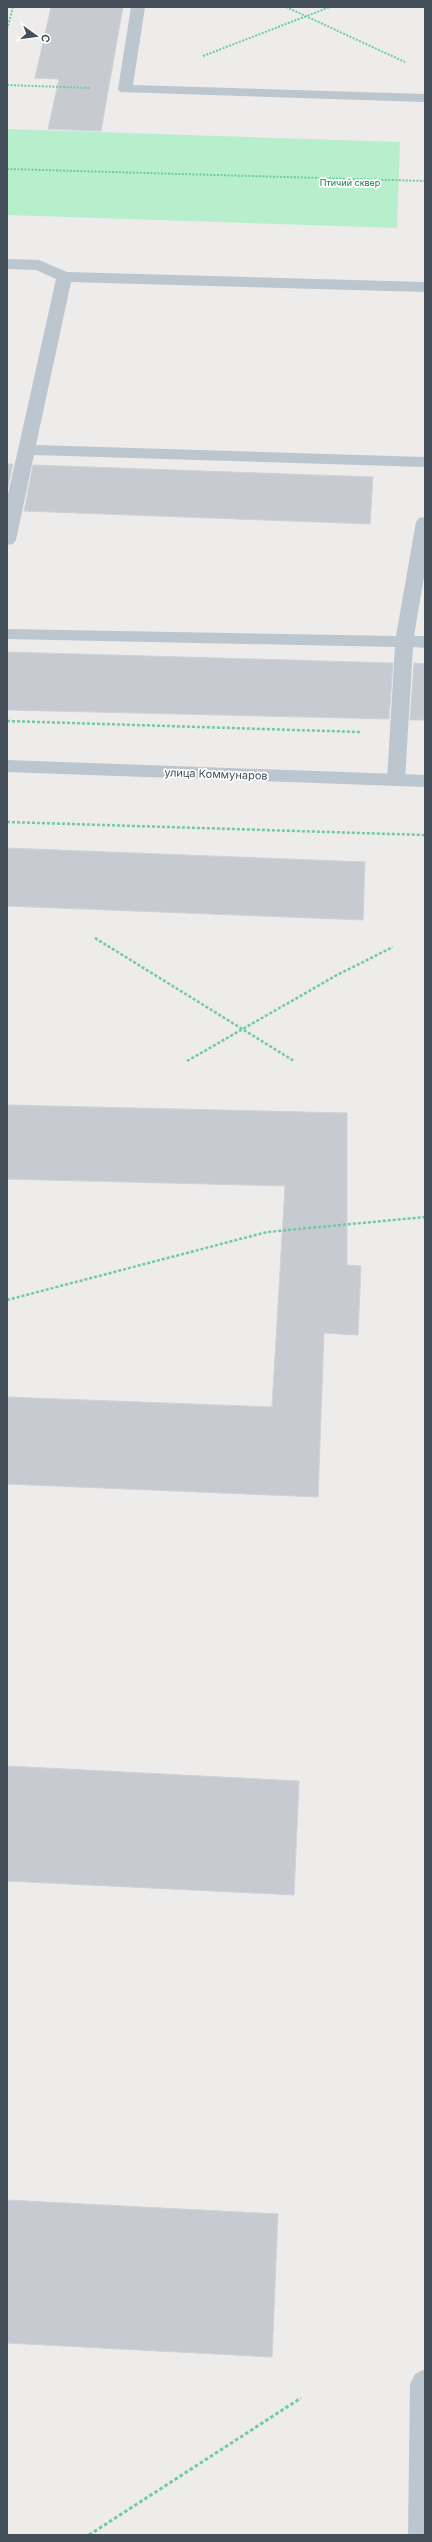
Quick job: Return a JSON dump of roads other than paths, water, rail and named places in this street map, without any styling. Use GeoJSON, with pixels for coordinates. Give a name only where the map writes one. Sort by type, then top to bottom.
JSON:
{"type":"FeatureCollection","features":[{"type":"Feature","properties":{"kind":"street"},"geometry":{"type":"LineString","coordinates":[[138,7],[125,89],[425,98]]}},
{"type":"Feature","properties":{"kind":"street"},"geometry":{"type":"LineString","coordinates":[[7,264],[39,265],[64,278],[425,287]]}},
{"type":"Feature","properties":{"kind":"street"},"geometry":{"type":"LineString","coordinates":[[7,540],[10,505],[27,450],[64,278]]}},
{"type":"Feature","properties":{"kind":"street"},"geometry":{"type":"LineString","coordinates":[[27,450],[425,462]]}},
{"type":"Feature","properties":{"kind":"street"},"geometry":{"type":"LineString","coordinates":[[396,780],[404,641],[425,522]]}},
{"type":"Feature","properties":{"kind":"street"},"geometry":{"type":"LineString","coordinates":[[7,634],[425,642]]}},
{"type":"Feature","properties":{"kind":"street","name":"улица Коммунаров"},"geometry":{"type":"LineString","coordinates":[[7,766],[425,781]]}},
{"type":"Feature","properties":{"kind":"street"},"geometry":{"type":"LineString","coordinates":[[423,2535],[425,2384]]}},
{"type":"Feature","properties":{"kind":"park label","name":"Птичий сквер"},"geometry":{"type":"Point","coordinates":[350,183]}}]}
